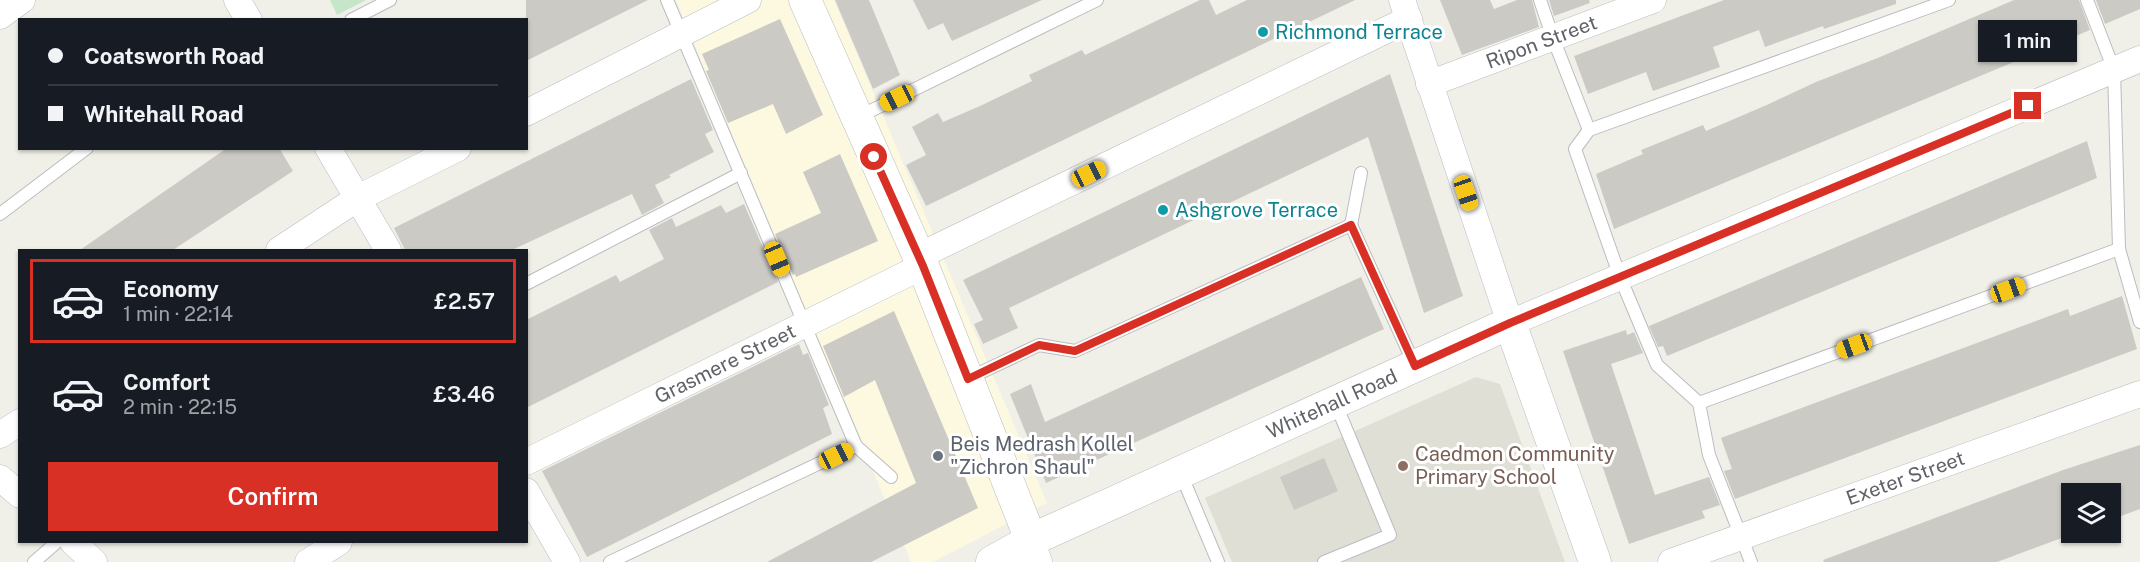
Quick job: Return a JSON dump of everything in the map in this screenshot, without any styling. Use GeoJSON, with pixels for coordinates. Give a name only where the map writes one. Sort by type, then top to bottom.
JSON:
{"type":"FeatureCollection","features":[{"type":"Feature","properties":{"kind":"street"},"geometry":{"type":"LineString","coordinates":[[0,16],[22,0]]}},
{"type":"Feature","properties":{"kind":"street"},"geometry":{"type":"LineString","coordinates":[[237,0],[248,18]]}},
{"type":"Feature","properties":{"kind":"street"},"geometry":{"type":"LineString","coordinates":[[528,112],[748,0]]}},
{"type":"Feature","properties":{"kind":"street"},"geometry":{"type":"LineString","coordinates":[[805,0],[921,261],[1035,551]]}},
{"type":"Feature","properties":{"kind":"street","name":"Ripon Street"},"geometry":{"type":"LineString","coordinates":[[1429,84],[1653,0]]}},
{"type":"Feature","properties":{"kind":"street"},"geometry":{"type":"LineString","coordinates":[[1405,10],[1510,323],[1595,562]]}},
{"type":"Feature","properties":{"kind":"street","name":"Grasmere Street"},"geometry":{"type":"LineString","coordinates":[[528,461],[804,324],[1405,10]]}},
{"type":"Feature","properties":{"kind":"street","name":"Whitehall Road"},"geometry":{"type":"LineString","coordinates":[[992,562],[1035,551],[1180,472],[1510,323],[2140,59]]}},
{"type":"Feature","properties":{"kind":"street"},"geometry":{"type":"LineString","coordinates":[[329,150],[387,249]]}},
{"type":"Feature","properties":{"kind":"street"},"geometry":{"type":"LineString","coordinates":[[281,249],[358,198],[454,150]]}},
{"type":"Feature","properties":{"kind":"street","name":"Exeter Street"},"geometry":{"type":"LineString","coordinates":[[1671,562],[2140,394]]}},
{"type":"Feature","properties":{"kind":"street"},"geometry":{"type":"LineString","coordinates":[[0,435],[18,423]]}},
{"type":"Feature","properties":{"kind":"street"},"geometry":{"type":"LineString","coordinates":[[0,478],[18,493]]}},
{"type":"Feature","properties":{"kind":"street"},"geometry":{"type":"LineString","coordinates":[[528,494],[567,562]]}},
{"type":"Feature","properties":{"kind":"street"},"geometry":{"type":"LineString","coordinates":[[308,562],[337,543]]}},
{"type":"Feature","properties":{"kind":"lane"},"geometry":{"type":"LineString","coordinates":[[355,18],[390,0]]}},
{"type":"Feature","properties":{"kind":"lane"},"geometry":{"type":"LineString","coordinates":[[667,0],[856,446],[891,477]]}},
{"type":"Feature","properties":{"kind":"lane"},"geometry":{"type":"LineString","coordinates":[[857,117],[1097,0]]}},
{"type":"Feature","properties":{"kind":"lane"},"geometry":{"type":"LineString","coordinates":[[1540,0],[1589,129]]}},
{"type":"Feature","properties":{"kind":"lane"},"geometry":{"type":"LineString","coordinates":[[1751,562],[1743,536],[1709,455],[1699,403],[1657,365],[1620,277],[1575,149],[1589,129],[1949,0]]}},
{"type":"Feature","properties":{"kind":"lane"},"geometry":{"type":"LineString","coordinates":[[2086,0],[2114,70],[2119,249],[2140,322]]}},
{"type":"Feature","properties":{"kind":"lane"},"geometry":{"type":"LineString","coordinates":[[0,214],[84,150]]}},
{"type":"Feature","properties":{"kind":"lane"},"geometry":{"type":"LineString","coordinates":[[528,283],[741,173]]}},
{"type":"Feature","properties":{"kind":"lane"},"geometry":{"type":"LineString","coordinates":[[1361,173],[1351,225],[1415,366]]}},
{"type":"Feature","properties":{"kind":"lane"},"geometry":{"type":"LineString","coordinates":[[968,379],[1039,345],[1075,351],[1351,225]]}},
{"type":"Feature","properties":{"kind":"lane"},"geometry":{"type":"LineString","coordinates":[[1699,403],[2119,249]]}},
{"type":"Feature","properties":{"kind":"lane"},"geometry":{"type":"LineString","coordinates":[[1324,562],[1390,534],[1335,402]]}},
{"type":"Feature","properties":{"kind":"lane"},"geometry":{"type":"LineString","coordinates":[[610,562],[856,446]]}},
{"type":"Feature","properties":{"kind":"lane"},"geometry":{"type":"LineString","coordinates":[[1180,472],[1218,562]]}},
{"type":"Feature","properties":{"kind":"lane"},"geometry":{"type":"LineString","coordinates":[[34,562],[78,547]]}},
{"type":"Feature","properties":{"kind":"shaded area"},"geometry":{"type":"Polygon","coordinates":[[[676,0],[834,0],[1047,503],[933,562],[911,562],[676,0]]]}},
{"type":"Feature","properties":{"kind":"shaded area","name":"Caedmon Community Primary School"},"geometry":{"type":"Polygon","coordinates":[[[1476,377],[1500,384],[1565,562],[1232,562],[1205,498],[1476,377]]]}},
{"type":"Feature","properties":{"kind":"green space"},"geometry":{"type":"Polygon","coordinates":[[[330,0],[366,0],[337,15],[330,0]]]}},
{"type":"Feature","properties":{"kind":"building"},"geometry":{"type":"Polygon","coordinates":[[[526,0],[648,0],[528,60],[528,18],[526,18],[526,0]]]}},
{"type":"Feature","properties":{"kind":"building"},"geometry":{"type":"Polygon","coordinates":[[[835,0],[869,0],[900,75],[873,89],[835,0]]]}},
{"type":"Feature","properties":{"kind":"building"},"geometry":{"type":"Polygon","coordinates":[[[913,0],[1042,0],[952,41],[943,23],[928,30],[913,0]]]}},
{"type":"Feature","properties":{"kind":"building"},"geometry":{"type":"Polygon","coordinates":[[[1200,0],[1209,0],[1216,15],[1247,0],[1355,0],[926,206],[906,165],[926,155],[912,127],[938,113],[943,122],[980,106],[1032,81],[1029,75],[1082,50],[1085,55],[1200,0]]]}},
{"type":"Feature","properties":{"kind":"building"},"geometry":{"type":"Polygon","coordinates":[[[1440,0],[1490,0],[1494,9],[1517,0],[1532,0],[1539,27],[1462,55],[1440,0]]]}},
{"type":"Feature","properties":{"kind":"building"},"geometry":{"type":"Polygon","coordinates":[[[1549,0],[1589,0],[1590,3],[1554,16],[1549,0]]]}},
{"type":"Feature","properties":{"kind":"building"},"geometry":{"type":"Polygon","coordinates":[[[1724,0],[1896,0],[1896,4],[1824,29],[1823,26],[1765,47],[1759,30],[1713,47],[1720,67],[1653,91],[1646,72],[1588,94],[1574,56],[1724,0]]]}},
{"type":"Feature","properties":{"kind":"building"},"geometry":{"type":"Polygon","coordinates":[[[2014,0],[2079,0],[2090,30],[1614,229],[1596,174],[1643,154],[1641,150],[1703,125],[1706,131],[1816,82],[2014,0]]]}},
{"type":"Feature","properties":{"kind":"building"},"geometry":{"type":"Polygon","coordinates":[[[2096,0],[2140,0],[2140,9],[2105,24],[2096,0]]]}},
{"type":"Feature","properties":{"kind":"building"},"geometry":{"type":"Polygon","coordinates":[[[780,19],[823,115],[786,134],[773,104],[728,123],[706,71],[709,70],[702,54],[780,19]]]}},
{"type":"Feature","properties":{"kind":"building"},"geometry":{"type":"Polygon","coordinates":[[[1390,74],[1463,296],[1424,313],[1368,137],[1009,308],[1018,328],[983,344],[974,324],[983,320],[963,280],[1390,74]]]}},
{"type":"Feature","properties":{"kind":"building"},"geometry":{"type":"Polygon","coordinates":[[[691,79],[713,130],[705,134],[714,152],[669,175],[671,177],[655,185],[664,203],[642,215],[632,194],[514,249],[404,249],[394,228],[691,79]]]}},
{"type":"Feature","properties":{"kind":"building"},"geometry":{"type":"Polygon","coordinates":[[[2087,141],[2097,178],[1667,356],[1663,346],[1658,347],[1649,326],[2087,141]]]}},
{"type":"Feature","properties":{"kind":"building"},"geometry":{"type":"Polygon","coordinates":[[[224,150],[280,150],[293,171],[175,249],[81,249],[224,150]]]}},
{"type":"Feature","properties":{"kind":"building"},"geometry":{"type":"Polygon","coordinates":[[[840,154],[878,241],[796,277],[795,274],[793,275],[775,234],[821,213],[803,172],[840,154]]]}},
{"type":"Feature","properties":{"kind":"building"},"geometry":{"type":"Polygon","coordinates":[[[744,204],[778,282],[528,407],[528,319],[616,275],[620,282],[664,259],[649,230],[672,218],[676,227],[721,205],[726,213],[744,204]]]}},
{"type":"Feature","properties":{"kind":"building"},"geometry":{"type":"Polygon","coordinates":[[[1361,277],[1384,329],[1046,483],[1010,394],[1031,384],[1045,422],[1361,277]]]}},
{"type":"Feature","properties":{"kind":"building"},"geometry":{"type":"Polygon","coordinates":[[[2122,296],[2137,349],[1735,499],[1724,471],[1732,469],[1721,438],[2068,309],[2070,316],[2122,296]]]}},
{"type":"Feature","properties":{"kind":"building"},"geometry":{"type":"Polygon","coordinates":[[[894,311],[978,508],[871,562],[767,562],[916,483],[875,380],[844,397],[823,346],[894,311]]]}},
{"type":"Feature","properties":{"kind":"building"},"geometry":{"type":"Polygon","coordinates":[[[1626,330],[1627,335],[1634,332],[1643,353],[1611,364],[1655,495],[1709,477],[1720,505],[1702,511],[1705,518],[1629,544],[1563,351],[1626,330]]]}},
{"type":"Feature","properties":{"kind":"building"},"geometry":{"type":"Polygon","coordinates":[[[799,344],[803,355],[808,353],[829,405],[823,408],[832,434],[587,557],[542,471],[799,344]]]}},
{"type":"Feature","properties":{"kind":"building"},"geometry":{"type":"Polygon","coordinates":[[[2140,445],[2140,509],[2121,516],[2121,483],[2061,483],[2061,538],[1997,562],[1824,562],[1823,560],[2063,470],[2140,445]]]}},
{"type":"Feature","properties":{"kind":"building"},"geometry":{"type":"Polygon","coordinates":[[[1324,458],[1338,491],[1294,510],[1280,477],[1324,458]]]}},
{"type":"Feature","properties":{"kind":"place","name":"Richmond Terrace"},"geometry":{"type":"Point","coordinates":[1263,32]}},
{"type":"Feature","properties":{"kind":"place","name":"Ashgrove Terrace"},"geometry":{"type":"Point","coordinates":[1163,210]}},
{"type":"Feature","properties":{"kind":"place","name":"Beis Medrash Kollel \"Zichron Shaul\""},"geometry":{"type":"Point","coordinates":[938,456]}},
{"type":"Feature","properties":{"kind":"place","name":"Caedmon Community Primary School"},"geometry":{"type":"Point","coordinates":[1403,466]}},
{"type":"Feature","properties":{"kind":"route"},"geometry":{"type":"LineString","coordinates":[[874,157],[923,266],[968,379],[1039,345],[1075,351],[1351,225],[1415,366],[1510,323],[2028,106]]}}]}
